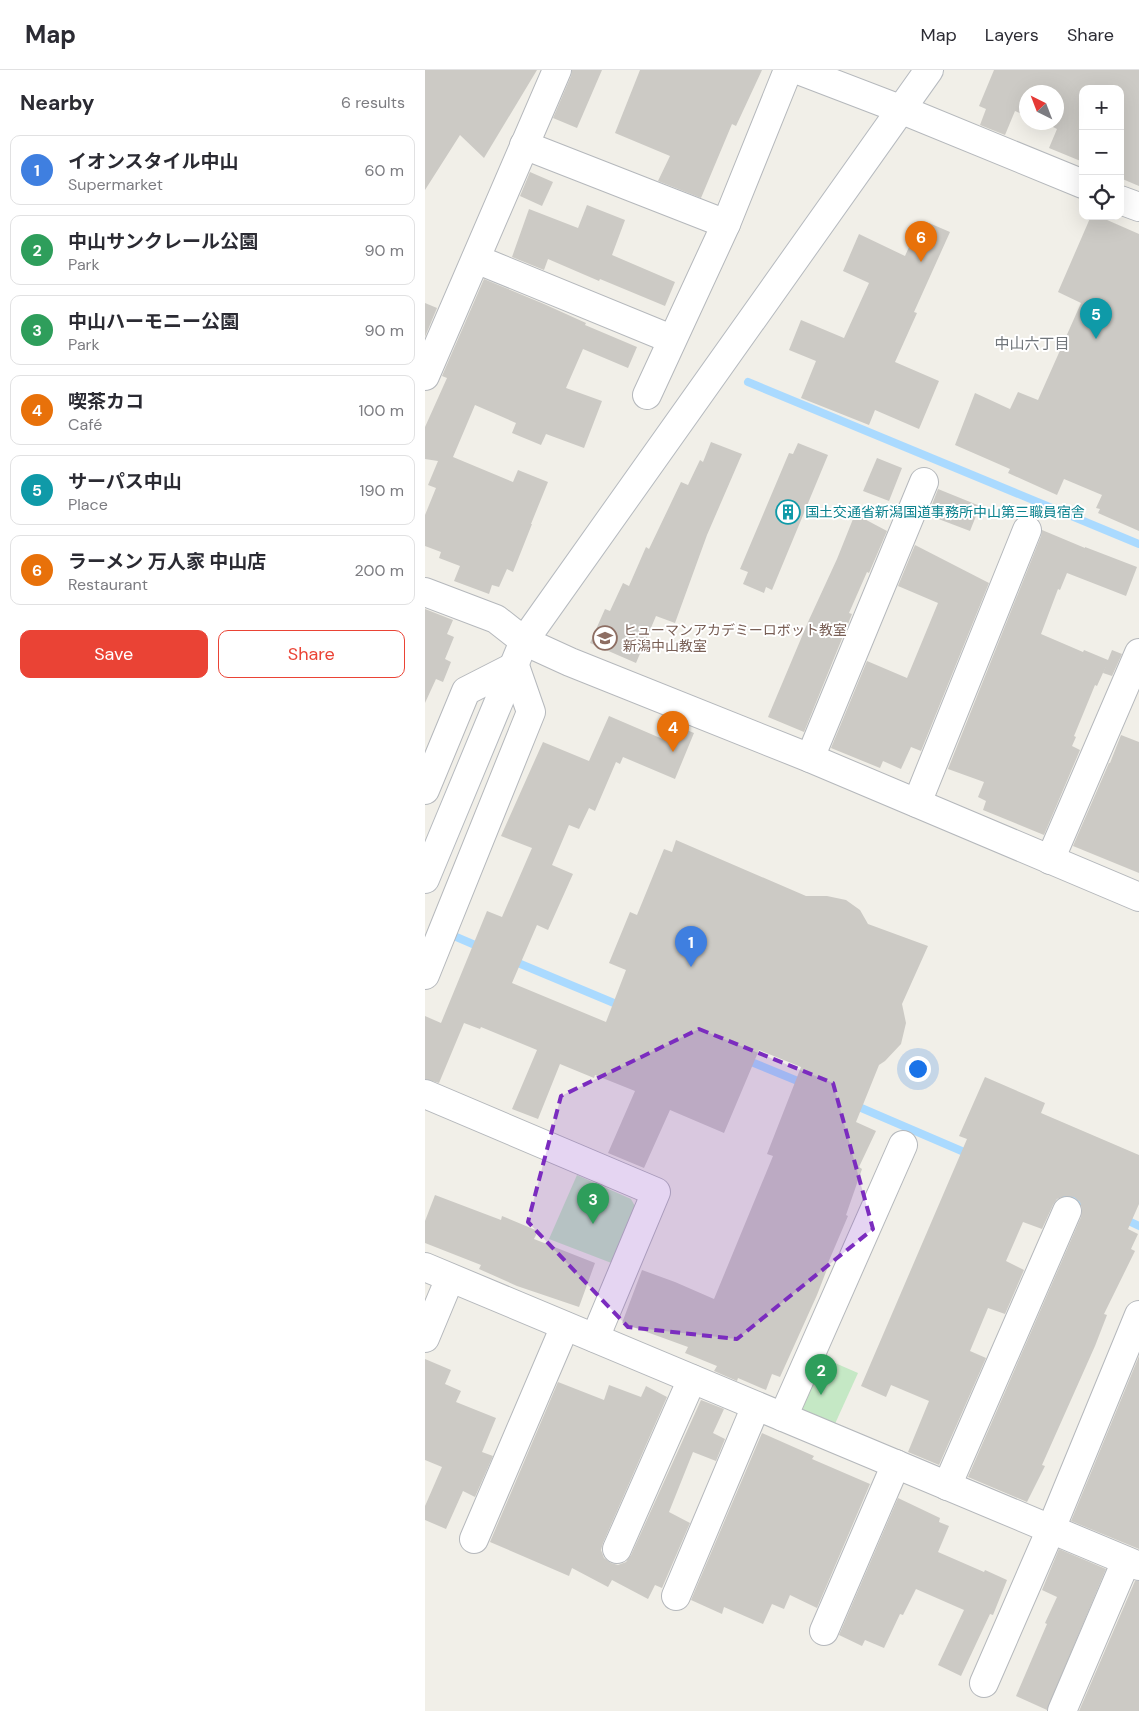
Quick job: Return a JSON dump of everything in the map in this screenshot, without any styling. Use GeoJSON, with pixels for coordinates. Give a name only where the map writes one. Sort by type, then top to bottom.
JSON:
{"type":"FeatureCollection","features":[{"type":"Feature","properties":{"kind":"street"},"geometry":{"type":"LineString","coordinates":[[425,376],[557,70]]}},
{"type":"Feature","properties":{"kind":"street"},"geometry":{"type":"LineString","coordinates":[[647,395],[726,224],[788,70]]}},
{"type":"Feature","properties":{"kind":"street"},"geometry":{"type":"LineString","coordinates":[[798,70],[900,109],[1079,182]]}},
{"type":"Feature","properties":{"kind":"street"},"geometry":{"type":"LineString","coordinates":[[425,879],[524,641],[929,70]]}},
{"type":"Feature","properties":{"kind":"street"},"geometry":{"type":"LineString","coordinates":[[524,145],[726,224]]}},
{"type":"Feature","properties":{"kind":"street"},"geometry":{"type":"LineString","coordinates":[[1124,201],[1139,207]]}},
{"type":"Feature","properties":{"kind":"street"},"geometry":{"type":"LineString","coordinates":[[476,259],[671,340]]}},
{"type":"Feature","properties":{"kind":"street"},"geometry":{"type":"LineString","coordinates":[[810,758],[924,482]]}},
{"type":"Feature","properties":{"kind":"street"},"geometry":{"type":"LineString","coordinates":[[917,803],[1027,530]]}},
{"type":"Feature","properties":{"kind":"street"},"geometry":{"type":"LineString","coordinates":[[425,592],[496,619],[524,641],[570,662],[810,758],[1139,896]]}},
{"type":"Feature","properties":{"kind":"street"},"geometry":{"type":"LineString","coordinates":[[1051,860],[1139,653]]}},
{"type":"Feature","properties":{"kind":"street"},"geometry":{"type":"LineString","coordinates":[[425,790],[466,691],[515,666]]}},
{"type":"Feature","properties":{"kind":"street"},"geometry":{"type":"LineString","coordinates":[[425,975],[531,712],[515,666]]}},
{"type":"Feature","properties":{"kind":"street"},"geometry":{"type":"LineString","coordinates":[[425,1094],[656,1192],[595,1338]]}},
{"type":"Feature","properties":{"kind":"street"},"geometry":{"type":"LineString","coordinates":[[783,1417],[903,1144]]}},
{"type":"Feature","properties":{"kind":"street"},"geometry":{"type":"LineString","coordinates":[[947,1486],[1067,1211]]}},
{"type":"Feature","properties":{"kind":"street"},"geometry":{"type":"LineString","coordinates":[[425,1267],[1132,1564],[1062,1711]]}},
{"type":"Feature","properties":{"kind":"street"},"geometry":{"type":"LineString","coordinates":[[425,1338],[450,1278]]}},
{"type":"Feature","properties":{"kind":"street"},"geometry":{"type":"LineString","coordinates":[[984,1683],[1051,1529],[1139,1315]]}},
{"type":"Feature","properties":{"kind":"street"},"geometry":{"type":"LineString","coordinates":[[474,1540],[565,1326]]}},
{"type":"Feature","properties":{"kind":"street"},"geometry":{"type":"LineString","coordinates":[[617,1549],[692,1379]]}},
{"type":"Feature","properties":{"kind":"street"},"geometry":{"type":"LineString","coordinates":[[676,1596],[756,1406]]}},
{"type":"Feature","properties":{"kind":"street"},"geometry":{"type":"LineString","coordinates":[[824,1631],[896,1464]]}},
{"type":"Feature","properties":{"kind":"highlighted area"},"geometry":{"type":"Polygon","coordinates":[[[699,1029],[833,1083],[873,1229],[737,1339],[628,1327],[528,1222],[561,1096],[699,1029]]]}},
{"type":"Feature","properties":{"kind":"green space"},"geometry":{"type":"Polygon","coordinates":[[[577,1175],[631,1199],[636,1208],[614,1264],[549,1239],[577,1175]]]}},
{"type":"Feature","properties":{"kind":"green space"},"geometry":{"type":"Polygon","coordinates":[[[812,1353],[858,1373],[829,1437],[783,1417],[812,1353]]]}},
{"type":"Feature","properties":{"kind":"building"},"geometry":{"type":"Polygon","coordinates":[[[425,70],[537,70],[484,158],[460,135],[425,190],[425,70]]]}},
{"type":"Feature","properties":{"kind":"building"},"geometry":{"type":"Polygon","coordinates":[[[572,70],[602,70],[577,128],[553,118],[572,70]]]}},
{"type":"Feature","properties":{"kind":"building"},"geometry":{"type":"Polygon","coordinates":[[[640,70],[762,70],[736,126],[732,124],[701,198],[658,181],[670,156],[615,133],[640,70]]]}},
{"type":"Feature","properties":{"kind":"building"},"geometry":{"type":"Polygon","coordinates":[[[994,70],[1139,70],[1139,186],[1124,180],[1124,85],[1079,85],[1079,160],[1049,148],[1057,130],[1064,130],[1064,85],[1019,85],[1019,113],[1015,111],[1005,135],[980,125],[986,109],[979,106],[994,70]]]}},
{"type":"Feature","properties":{"kind":"building"},"geometry":{"type":"Polygon","coordinates":[[[530,172],[553,182],[542,206],[520,196],[530,172]]]}},
{"type":"Feature","properties":{"kind":"building"},"geometry":{"type":"Polygon","coordinates":[[[587,205],[625,220],[612,255],[675,282],[665,306],[548,259],[544,270],[512,257],[529,209],[578,228],[587,205]]]}},
{"type":"Feature","properties":{"kind":"building"},"geometry":{"type":"Polygon","coordinates":[[[1089,220],[1107,220],[1139,234],[1139,531],[1098,513],[1100,509],[1096,508],[1102,495],[1064,479],[1057,495],[1008,473],[1010,469],[955,445],[975,393],[1010,409],[1018,392],[1038,400],[1081,303],[1058,292],[1089,220]]]}},
{"type":"Feature","properties":{"kind":"building"},"geometry":{"type":"Polygon","coordinates":[[[929,223],[950,232],[914,312],[917,313],[895,362],[939,381],[919,429],[875,410],[869,425],[801,398],[816,361],[789,350],[801,320],[844,338],[869,283],[843,271],[859,234],[905,256],[917,229],[925,233],[929,223]]]}},
{"type":"Feature","properties":{"kind":"building"},"geometry":{"type":"Polygon","coordinates":[[[484,279],[544,304],[586,323],[585,325],[637,347],[628,368],[583,349],[566,388],[602,401],[584,448],[546,434],[541,445],[512,433],[516,423],[475,405],[453,457],[513,482],[518,470],[548,482],[513,572],[507,569],[499,587],[492,585],[489,594],[454,581],[460,566],[439,558],[441,552],[425,546],[425,515],[436,488],[428,485],[438,461],[425,459],[425,427],[447,378],[442,376],[484,279]]]}},
{"type":"Feature","properties":{"kind":"building"},"geometry":{"type":"Polygon","coordinates":[[[425,303],[437,308],[425,337],[425,303]]]}},
{"type":"Feature","properties":{"kind":"building"},"geometry":{"type":"Polygon","coordinates":[[[711,442],[742,454],[707,535],[675,623],[656,616],[636,663],[590,643],[605,609],[610,611],[623,583],[629,586],[646,547],[649,549],[681,482],[688,485],[700,460],[703,462],[711,442]]]}},
{"type":"Feature","properties":{"kind":"building","name":"国土交通省新潟国道事務所中山第三職員宿舎"},"geometry":{"type":"Polygon","coordinates":[[[798,443],[828,455],[772,590],[766,587],[764,593],[743,584],[748,572],[740,569],[789,453],[793,454],[798,443]]]}},
{"type":"Feature","properties":{"kind":"building"},"geometry":{"type":"Polygon","coordinates":[[[877,458],[902,468],[889,501],[863,491],[877,458]]]}},
{"type":"Feature","properties":{"kind":"building"},"geometry":{"type":"Polygon","coordinates":[[[938,489],[980,506],[970,531],[928,515],[938,489]]]}},
{"type":"Feature","properties":{"kind":"building"},"geometry":{"type":"Polygon","coordinates":[[[855,514],[887,531],[849,613],[852,614],[804,732],[768,717],[855,514]]]}},
{"type":"Feature","properties":{"kind":"building"},"geometry":{"type":"Polygon","coordinates":[[[1042,530],[1137,567],[1126,596],[1067,573],[1060,590],[1058,589],[1041,634],[1083,652],[1084,650],[1108,660],[1112,650],[1122,654],[1112,676],[1103,673],[1107,664],[1097,686],[1095,685],[1074,736],[1076,737],[1072,746],[1080,750],[1044,835],[983,810],[986,801],[978,797],[984,782],[948,769],[1042,530]]]}},
{"type":"Feature","properties":{"kind":"building"},"geometry":{"type":"Polygon","coordinates":[[[915,545],[989,583],[921,751],[911,747],[901,769],[883,761],[880,768],[831,748],[867,661],[907,678],[938,603],[898,586],[915,545]]]}},
{"type":"Feature","properties":{"kind":"building"},"geometry":{"type":"Polygon","coordinates":[[[425,609],[453,620],[447,634],[454,637],[445,659],[451,662],[443,682],[436,679],[425,703],[425,609]]]}},
{"type":"Feature","properties":{"kind":"building"},"geometry":{"type":"Polygon","coordinates":[[[609,716],[665,740],[672,724],[694,733],[675,779],[623,757],[620,764],[616,762],[595,811],[589,808],[579,829],[569,825],[552,865],[573,874],[548,930],[537,925],[512,983],[606,1022],[626,970],[609,963],[630,912],[637,915],[664,849],[672,852],[676,840],[806,896],[827,896],[846,900],[860,910],[868,924],[928,946],[902,1004],[906,1023],[901,1044],[879,1065],[856,1122],[876,1131],[859,1167],[862,1169],[846,1215],[848,1216],[817,1295],[780,1377],[772,1374],[766,1390],[738,1378],[737,1381],[714,1371],[717,1366],[685,1353],[688,1347],[622,1323],[642,1270],[714,1299],[773,1156],[767,1154],[801,1067],[759,1050],[724,1133],[670,1110],[644,1168],[608,1153],[635,1091],[595,1075],[594,1078],[560,1064],[538,1119],[512,1109],[537,1050],[481,1027],[480,1029],[464,1023],[439,1083],[425,1079],[425,1016],[441,1023],[487,911],[502,917],[532,848],[501,836],[543,742],[589,761],[609,716]]]}},
{"type":"Feature","properties":{"kind":"building"},"geometry":{"type":"Polygon","coordinates":[[[1121,735],[1139,742],[1139,873],[1073,846],[1121,735]]]}},
{"type":"Feature","properties":{"kind":"building"},"geometry":{"type":"Polygon","coordinates":[[[985,1077],[1045,1103],[1041,1113],[1139,1155],[1139,1204],[1128,1229],[1138,1234],[1131,1249],[1135,1251],[1104,1314],[1107,1315],[1095,1346],[1042,1465],[1045,1466],[1027,1502],[968,1477],[1081,1217],[1082,1209],[1080,1202],[1074,1197],[1065,1196],[1057,1199],[1042,1229],[1023,1222],[1006,1261],[1024,1270],[1005,1314],[988,1308],[970,1351],[986,1358],[939,1465],[908,1452],[929,1401],[891,1385],[886,1397],[861,1386],[967,1139],[959,1136],[985,1077]]]}},
{"type":"Feature","properties":{"kind":"building"},"geometry":{"type":"Polygon","coordinates":[[[435,1195],[501,1220],[502,1216],[538,1231],[534,1239],[595,1263],[579,1307],[517,1286],[479,1269],[481,1265],[425,1243],[425,1221],[435,1195]]]}},
{"type":"Feature","properties":{"kind":"building"},"geometry":{"type":"Polygon","coordinates":[[[1139,1356],[1139,1549],[1071,1521],[1139,1356]]]}},
{"type":"Feature","properties":{"kind":"building"},"geometry":{"type":"Polygon","coordinates":[[[425,1359],[451,1370],[445,1384],[461,1391],[456,1402],[496,1418],[482,1452],[493,1456],[475,1497],[463,1491],[446,1529],[425,1520],[425,1506],[442,1467],[425,1460],[425,1359]]]}},
{"type":"Feature","properties":{"kind":"building"},"geometry":{"type":"Polygon","coordinates":[[[558,1382],[604,1400],[609,1385],[641,1397],[646,1386],[667,1397],[603,1543],[601,1550],[604,1558],[618,1565],[626,1562],[631,1555],[701,1400],[724,1409],[713,1433],[725,1439],[716,1461],[693,1452],[669,1512],[690,1523],[662,1588],[655,1585],[648,1599],[612,1580],[608,1587],[572,1568],[569,1576],[490,1542],[558,1382]]]}},
{"type":"Feature","properties":{"kind":"building"},"geometry":{"type":"Polygon","coordinates":[[[762,1433],[814,1456],[812,1459],[870,1484],[817,1608],[790,1595],[784,1609],[772,1604],[763,1624],[724,1607],[722,1614],[691,1600],[762,1433]]]}},
{"type":"Feature","properties":{"kind":"building"},"geometry":{"type":"Polygon","coordinates":[[[898,1498],[940,1518],[939,1522],[949,1526],[938,1552],[1007,1580],[993,1615],[990,1614],[961,1676],[938,1665],[964,1610],[916,1589],[903,1615],[900,1614],[884,1648],[865,1640],[862,1646],[839,1635],[898,1498]]]}},
{"type":"Feature","properties":{"kind":"building"},"geometry":{"type":"Polygon","coordinates":[[[1059,1549],[1106,1569],[1047,1710],[1016,1696],[1057,1597],[1042,1590],[1059,1549]]]}},
{"type":"Feature","properties":{"kind":"building"},"geometry":{"type":"Polygon","coordinates":[[[1135,1581],[1139,1581],[1139,1711],[1079,1711],[1135,1581]]]}},
{"type":"Feature","properties":{"kind":"waterway"},"geometry":{"type":"LineString","coordinates":[[748,382],[1139,544]]}},
{"type":"Feature","properties":{"kind":"waterway"},"geometry":{"type":"LineString","coordinates":[[447,933],[482,948]]}},
{"type":"Feature","properties":{"kind":"waterway"},"geometry":{"type":"LineString","coordinates":[[511,960],[621,1006]]}},
{"type":"Feature","properties":{"kind":"waterway"},"geometry":{"type":"LineString","coordinates":[[744,1059],[805,1084]]}},
{"type":"Feature","properties":{"kind":"waterway"},"geometry":{"type":"LineString","coordinates":[[852,1104],[971,1155]]}},
{"type":"Feature","properties":{"kind":"waterway"},"geometry":{"type":"LineString","coordinates":[[1062,1193],[1086,1203]]}},
{"type":"Feature","properties":{"kind":"waterway"},"geometry":{"type":"LineString","coordinates":[[1122,1218],[1139,1226]]}},
{"type":"Feature","properties":{"kind":"place","name":"ラーメン 万人家 中山店"},"geometry":{"type":"Point","coordinates":[921,262]}},
{"type":"Feature","properties":{"kind":"place","name":"サーパス中山"},"geometry":{"type":"Point","coordinates":[1096,339]}},
{"type":"Feature","properties":{"kind":"place","name":"国土交通省新潟国道事務所中山第三職員宿舎"},"geometry":{"type":"Point","coordinates":[788,512]}},
{"type":"Feature","properties":{"kind":"place","name":"ヒューマンアカデミーロボット教室 新潟中山教室"},"geometry":{"type":"Point","coordinates":[605,638]}},
{"type":"Feature","properties":{"kind":"place","name":"喫茶カコ"},"geometry":{"type":"Point","coordinates":[673,752]}},
{"type":"Feature","properties":{"kind":"place","name":"イオンスタイル中山"},"geometry":{"type":"Point","coordinates":[691,967]}},
{"type":"Feature","properties":{"kind":"place","name":"中山ハーモニー公園"},"geometry":{"type":"Point","coordinates":[593,1224]}},
{"type":"Feature","properties":{"kind":"place","name":"中山サンクレール公園"},"geometry":{"type":"Point","coordinates":[821,1395]}},
{"type":"Feature","properties":{"kind":"district","name":"中山六丁目"},"geometry":{"type":"Point","coordinates":[1032,344]}}]}
